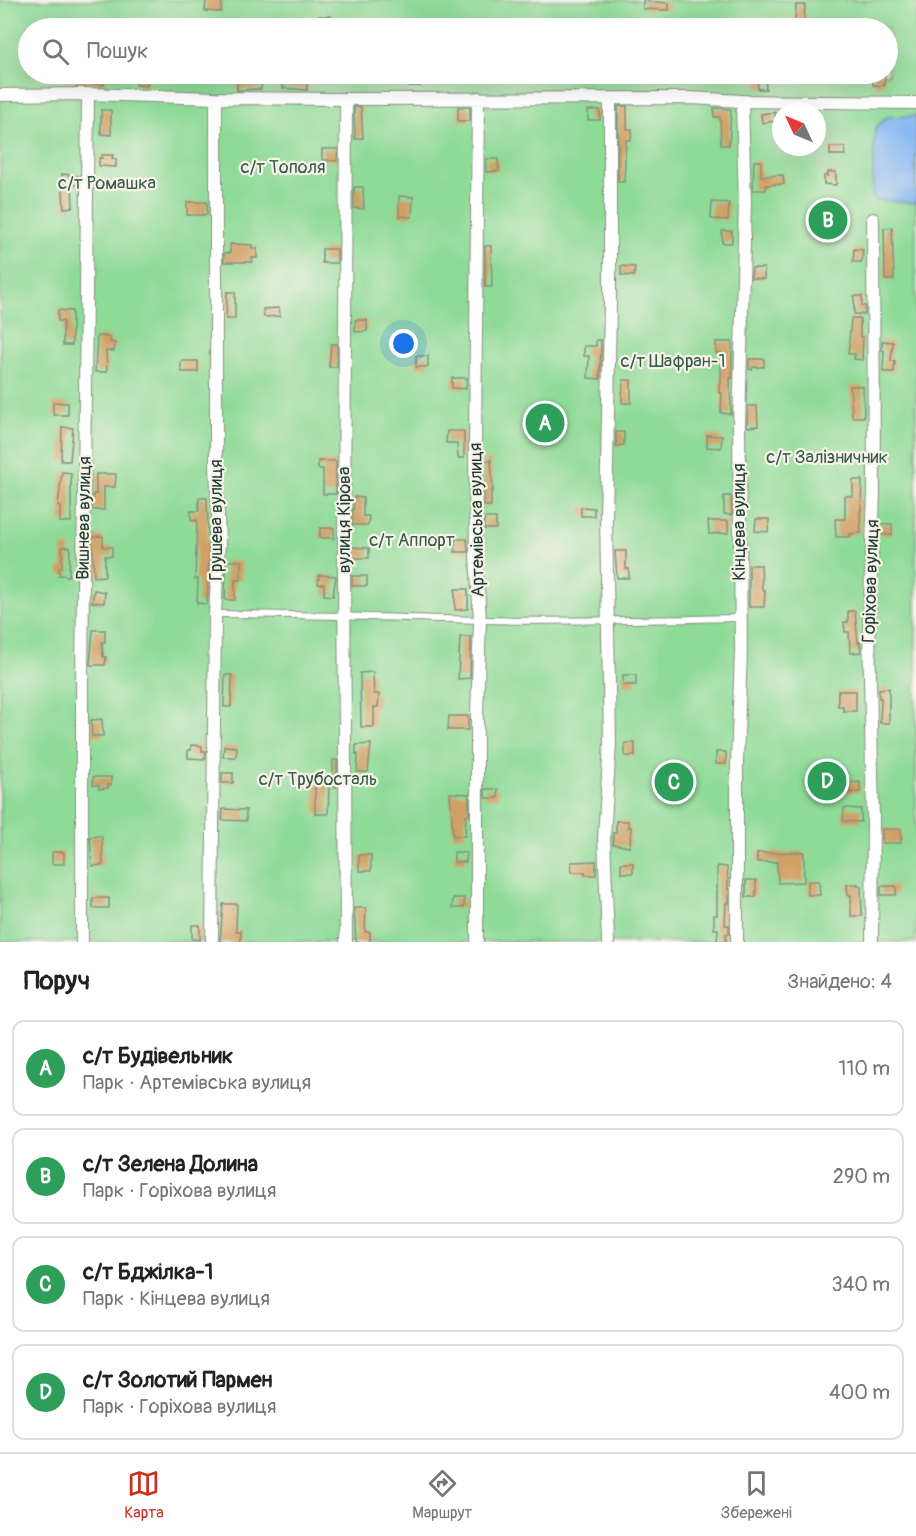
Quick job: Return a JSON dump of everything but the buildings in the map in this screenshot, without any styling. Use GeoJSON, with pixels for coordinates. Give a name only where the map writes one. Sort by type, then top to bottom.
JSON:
{"type":"FeatureCollection","features":[{"type":"Feature","properties":{"kind":"street"},"geometry":{"type":"LineString","coordinates":[[0,95],[88,94],[346,99],[692,98],[742,101],[916,103]]}},
{"type":"Feature","properties":{"kind":"street","name":"Вишнева вулиця"},"geometry":{"type":"LineString","coordinates":[[82,942],[82,664],[88,94]]}},
{"type":"Feature","properties":{"kind":"street","name":"Грушева вулиця"},"geometry":{"type":"LineString","coordinates":[[212,942],[215,614],[219,543],[216,464],[216,98]]}},
{"type":"Feature","properties":{"kind":"street","name":"Артемівська вулиця"},"geometry":{"type":"LineString","coordinates":[[477,942],[477,715],[480,620],[476,556],[475,446],[478,98]]}},
{"type":"Feature","properties":{"kind":"street","name":"вулиця Кірова"},"geometry":{"type":"LineString","coordinates":[[346,99],[344,615],[346,942]]}},
{"type":"Feature","properties":{"kind":"street"},"geometry":{"type":"LineString","coordinates":[[608,942],[604,837],[610,742],[606,519],[610,306],[610,99]]}},
{"type":"Feature","properties":{"kind":"street","name":"Кінцева вулиця"},"geometry":{"type":"LineString","coordinates":[[737,942],[739,425],[745,204],[742,101]]}},
{"type":"Feature","properties":{"kind":"street","name":"Горіхова вулиця"},"geometry":{"type":"LineString","coordinates":[[872,942],[873,818],[869,630],[874,480],[873,219]]}},
{"type":"Feature","properties":{"kind":"lane"},"geometry":{"type":"LineString","coordinates":[[215,614],[608,621],[740,618]]}},
{"type":"Feature","properties":{"kind":"green space"},"geometry":{"type":"Polygon","coordinates":[[[0,0],[916,0],[916,942],[0,942],[0,0]]]}},
{"type":"Feature","properties":{"kind":"water"},"geometry":{"type":"Polygon","coordinates":[[[916,116],[916,203],[875,200],[872,194],[875,128],[887,117],[916,116]]]}},
{"type":"Feature","properties":{"kind":"place","name":"с/т Зелена Долина"},"geometry":{"type":"Point","coordinates":[828,220]}},
{"type":"Feature","properties":{"kind":"place","name":"с/т Будівельник"},"geometry":{"type":"Point","coordinates":[545,423]}},
{"type":"Feature","properties":{"kind":"place","name":"с/т Золотий Пармен"},"geometry":{"type":"Point","coordinates":[827,781]}},
{"type":"Feature","properties":{"kind":"place","name":"с/т Бджілка-1"},"geometry":{"type":"Point","coordinates":[674,782]}},
{"type":"Feature","properties":{"kind":"park label","name":"с/т Тополя"},"geometry":{"type":"Point","coordinates":[283,167]}},
{"type":"Feature","properties":{"kind":"park label","name":"с/т Ромашка"},"geometry":{"type":"Point","coordinates":[107,183]}},
{"type":"Feature","properties":{"kind":"park label","name":"с/т Шафран-1"},"geometry":{"type":"Point","coordinates":[673,361]}},
{"type":"Feature","properties":{"kind":"park label","name":"с/т Залізничник"},"geometry":{"type":"Point","coordinates":[827,457]}},
{"type":"Feature","properties":{"kind":"park label","name":"с/т Аппорт"},"geometry":{"type":"Point","coordinates":[412,540]}},
{"type":"Feature","properties":{"kind":"park label","name":"с/т Трубосталь"},"geometry":{"type":"Point","coordinates":[318,779]}}]}
